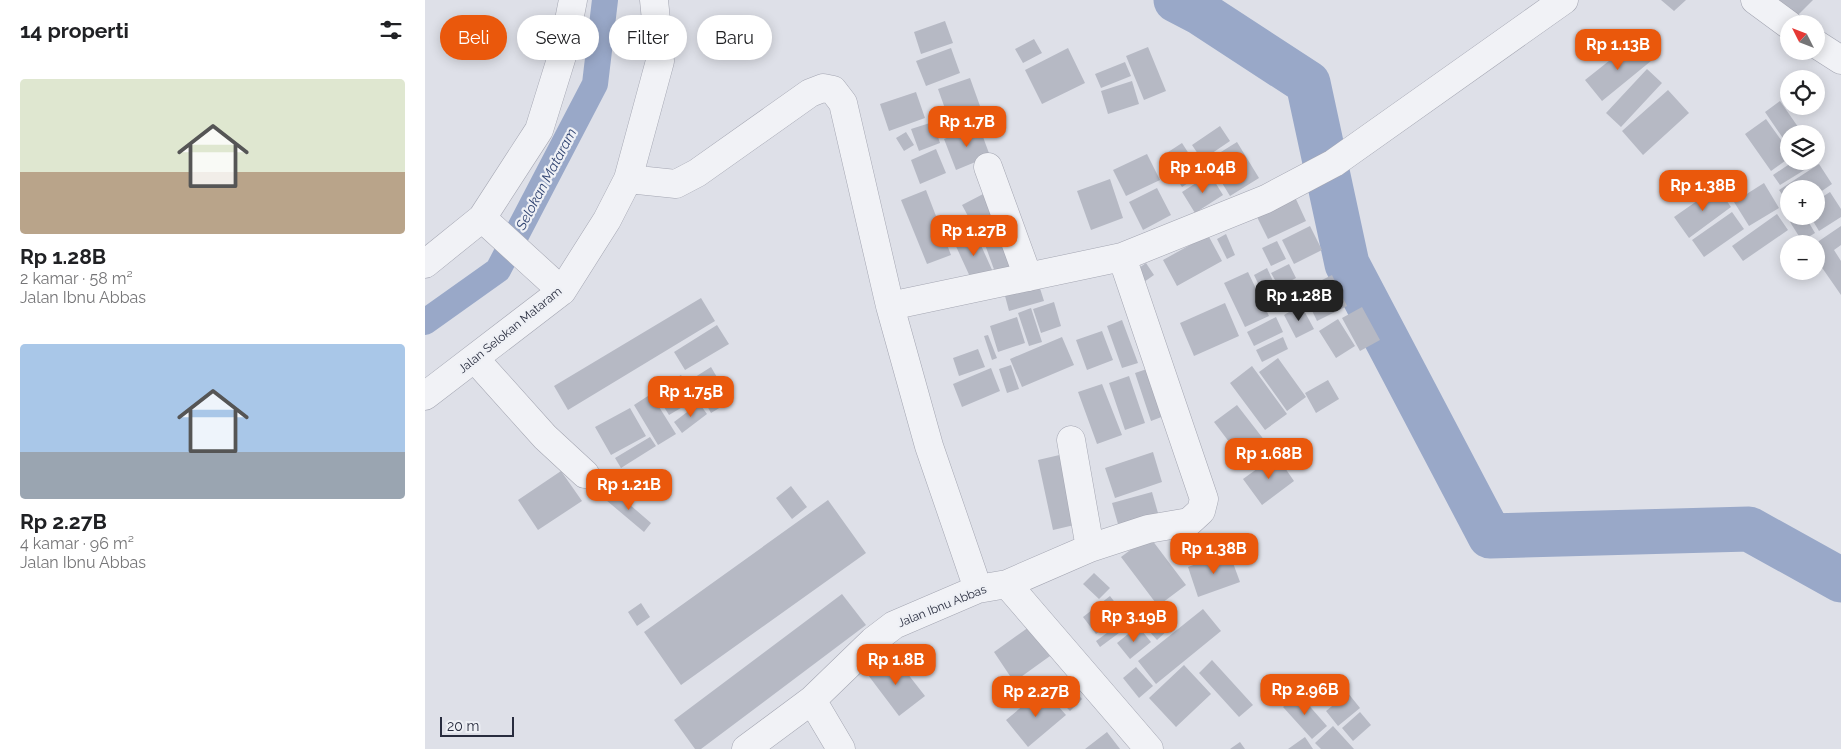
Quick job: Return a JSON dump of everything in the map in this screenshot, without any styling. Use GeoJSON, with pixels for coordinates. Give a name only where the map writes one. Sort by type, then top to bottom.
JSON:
{"type":"FeatureCollection","features":[{"type":"Feature","properties":{"kind":"street"},"geometry":{"type":"LineString","coordinates":[[425,264],[482,218],[539,130],[562,56],[573,0]]}},
{"type":"Feature","properties":{"kind":"street","name":"Jalan Selokan Mataram"},"geometry":{"type":"LineString","coordinates":[[425,396],[475,359],[556,285],[607,220],[628,179],[660,61],[654,0]]}},
{"type":"Feature","properties":{"kind":"street"},"geometry":{"type":"LineString","coordinates":[[890,306],[1122,257],[1266,199],[1333,162],[1564,0]]}},
{"type":"Feature","properties":{"kind":"street"},"geometry":{"type":"LineString","coordinates":[[1755,0],[1780,18]]}},
{"type":"Feature","properties":{"kind":"street"},"geometry":{"type":"LineString","coordinates":[[1825,50],[1841,60]]}},
{"type":"Feature","properties":{"kind":"street"},"geometry":{"type":"LineString","coordinates":[[628,179],[676,184],[697,173],[810,93],[823,88],[833,90],[843,103],[890,306],[929,446],[978,589]]}},
{"type":"Feature","properties":{"kind":"street"},"geometry":{"type":"LineString","coordinates":[[988,167],[1027,277]]}},
{"type":"Feature","properties":{"kind":"street"},"geometry":{"type":"LineString","coordinates":[[482,218],[556,285]]}},
{"type":"Feature","properties":{"kind":"street","name":"Jalan Ibnu Abbas"},"geometry":{"type":"LineString","coordinates":[[746,749],[812,700],[873,641],[894,625],[978,589],[1007,584],[1090,548],[1149,529],[1189,522],[1201,511],[1204,499],[1122,257]]}},
{"type":"Feature","properties":{"kind":"street"},"geometry":{"type":"LineString","coordinates":[[475,359],[545,437],[585,474]]}},
{"type":"Feature","properties":{"kind":"street"},"geometry":{"type":"LineString","coordinates":[[1071,440],[1090,548]]}},
{"type":"Feature","properties":{"kind":"street"},"geometry":{"type":"LineString","coordinates":[[1007,584],[1149,749]]}},
{"type":"Feature","properties":{"kind":"street"},"geometry":{"type":"LineString","coordinates":[[812,700],[841,749]]}},
{"type":"Feature","properties":{"kind":"building"},"geometry":{"type":"Polygon","coordinates":[[[1661,0],[1686,0],[1674,11],[1661,0]]]}},
{"type":"Feature","properties":{"kind":"building"},"geometry":{"type":"Polygon","coordinates":[[[1777,0],[1813,0],[1798,15],[1787,15],[1777,0]]]}},
{"type":"Feature","properties":{"kind":"building"},"geometry":{"type":"Polygon","coordinates":[[[945,21],[953,43],[921,54],[914,32],[945,21]]]}},
{"type":"Feature","properties":{"kind":"building"},"geometry":{"type":"Polygon","coordinates":[[[1034,39],[1042,53],[1023,63],[1015,49],[1034,39]]]}},
{"type":"Feature","properties":{"kind":"building"},"geometry":{"type":"Polygon","coordinates":[[[1634,41],[1651,61],[1602,101],[1585,80],[1634,41]]]}},
{"type":"Feature","properties":{"kind":"building"},"geometry":{"type":"Polygon","coordinates":[[[1148,47],[1166,91],[1144,100],[1126,56],[1148,47]]]}},
{"type":"Feature","properties":{"kind":"building"},"geometry":{"type":"Polygon","coordinates":[[[951,48],[960,73],[926,86],[916,61],[951,48]]]}},
{"type":"Feature","properties":{"kind":"building"},"geometry":{"type":"Polygon","coordinates":[[[1068,48],[1085,83],[1042,104],[1025,70],[1068,48]]]}},
{"type":"Feature","properties":{"kind":"building"},"geometry":{"type":"Polygon","coordinates":[[[1125,62],[1131,76],[1101,88],[1095,74],[1125,62]]]}},
{"type":"Feature","properties":{"kind":"building"},"geometry":{"type":"Polygon","coordinates":[[[1647,69],[1662,83],[1621,127],[1606,113],[1647,69]]]}},
{"type":"Feature","properties":{"kind":"building"},"geometry":{"type":"Polygon","coordinates":[[[970,78],[985,120],[953,131],[938,89],[970,78]]]}},
{"type":"Feature","properties":{"kind":"building"},"geometry":{"type":"Polygon","coordinates":[[[1132,81],[1139,104],[1108,114],[1101,91],[1132,81]]]}},
{"type":"Feature","properties":{"kind":"building"},"geometry":{"type":"Polygon","coordinates":[[[1668,90],[1689,113],[1643,155],[1622,131],[1668,90]]]}},
{"type":"Feature","properties":{"kind":"building"},"geometry":{"type":"Polygon","coordinates":[[[916,92],[925,118],[889,131],[880,104],[916,92]]]}},
{"type":"Feature","properties":{"kind":"building"},"geometry":{"type":"Polygon","coordinates":[[[1780,101],[1780,115],[1790,115],[1797,125],[1780,125],[1780,134],[1765,112],[1780,101]]]}},
{"type":"Feature","properties":{"kind":"building"},"geometry":{"type":"Polygon","coordinates":[[[1766,119],[1780,138],[1780,164],[1771,171],[1745,134],[1766,119]]]}},
{"type":"Feature","properties":{"kind":"building"},"geometry":{"type":"Polygon","coordinates":[[[933,122],[940,143],[919,151],[911,129],[933,122]]]}},
{"type":"Feature","properties":{"kind":"building"},"geometry":{"type":"Polygon","coordinates":[[[979,126],[990,156],[956,170],[944,139],[979,126]]]}},
{"type":"Feature","properties":{"kind":"building"},"geometry":{"type":"Polygon","coordinates":[[[1220,126],[1230,141],[1202,160],[1192,145],[1220,126]]]}},
{"type":"Feature","properties":{"kind":"building"},"geometry":{"type":"Polygon","coordinates":[[[906,132],[914,145],[904,151],[896,138],[906,132]]]}},
{"type":"Feature","properties":{"kind":"building"},"geometry":{"type":"Polygon","coordinates":[[[1237,142],[1259,178],[1230,196],[1208,160],[1237,142]]]}},
{"type":"Feature","properties":{"kind":"building"},"geometry":{"type":"Polygon","coordinates":[[[1182,143],[1202,174],[1182,187],[1162,156],[1182,143]]]}},
{"type":"Feature","properties":{"kind":"building"},"geometry":{"type":"Polygon","coordinates":[[[936,149],[946,173],[920,184],[911,160],[936,149]]]}},
{"type":"Feature","properties":{"kind":"building"},"geometry":{"type":"Polygon","coordinates":[[[1147,154],[1160,180],[1126,196],[1113,170],[1147,154]]]}},
{"type":"Feature","properties":{"kind":"building"},"geometry":{"type":"Polygon","coordinates":[[[1780,170],[1804,170],[1788,180],[1780,180],[1780,185],[1773,175],[1780,170]]]}},
{"type":"Feature","properties":{"kind":"building"},"geometry":{"type":"Polygon","coordinates":[[[1810,170],[1823,170],[1832,184],[1825,189],[1825,180],[1794,180],[1810,170]]]}},
{"type":"Feature","properties":{"kind":"building"},"geometry":{"type":"Polygon","coordinates":[[[1210,174],[1223,195],[1195,213],[1182,192],[1210,174]]]}},
{"type":"Feature","properties":{"kind":"building"},"geometry":{"type":"Polygon","coordinates":[[[1110,179],[1123,218],[1091,230],[1077,191],[1110,179]]]}},
{"type":"Feature","properties":{"kind":"building"},"geometry":{"type":"Polygon","coordinates":[[[1764,183],[1779,208],[1749,226],[1734,202],[1764,183]]]}},
{"type":"Feature","properties":{"kind":"building"},"geometry":{"type":"Polygon","coordinates":[[[1717,187],[1731,207],[1689,238],[1674,217],[1717,187]]]}},
{"type":"Feature","properties":{"kind":"building"},"geometry":{"type":"Polygon","coordinates":[[[1157,188],[1171,215],[1143,230],[1129,202],[1157,188]]]}},
{"type":"Feature","properties":{"kind":"building"},"geometry":{"type":"Polygon","coordinates":[[[926,190],[951,255],[927,264],[901,200],[926,190]]]}},
{"type":"Feature","properties":{"kind":"building"},"geometry":{"type":"Polygon","coordinates":[[[987,192],[1000,217],[976,231],[962,205],[987,192]]]}},
{"type":"Feature","properties":{"kind":"building"},"geometry":{"type":"Polygon","coordinates":[[[1830,192],[1841,209],[1841,217],[1819,231],[1815,225],[1825,225],[1825,195],[1830,192]]]}},
{"type":"Feature","properties":{"kind":"building"},"geometry":{"type":"Polygon","coordinates":[[[1295,197],[1306,221],[1268,239],[1256,215],[1295,197]]]}},
{"type":"Feature","properties":{"kind":"building"},"geometry":{"type":"Polygon","coordinates":[[[1732,212],[1744,229],[1704,257],[1692,240],[1732,212]]]}},
{"type":"Feature","properties":{"kind":"building"},"geometry":{"type":"Polygon","coordinates":[[[1777,214],[1780,218],[1780,225],[1785,225],[1788,230],[1743,261],[1732,246],[1777,214]]]}},
{"type":"Feature","properties":{"kind":"building"},"geometry":{"type":"Polygon","coordinates":[[[1792,225],[1810,225],[1815,233],[1812,235],[1798,235],[1792,225]]]}},
{"type":"Feature","properties":{"kind":"building"},"geometry":{"type":"Polygon","coordinates":[[[1310,226],[1322,250],[1294,264],[1282,240],[1310,226]]]}},
{"type":"Feature","properties":{"kind":"building"},"geometry":{"type":"Polygon","coordinates":[[[1841,226],[1841,245],[1834,250],[1841,261],[1841,295],[1825,272],[1825,237],[1841,226]]]}},
{"type":"Feature","properties":{"kind":"building"},"geometry":{"type":"Polygon","coordinates":[[[1005,231],[1018,267],[996,275],[983,239],[1005,231]]]}},
{"type":"Feature","properties":{"kind":"building"},"geometry":{"type":"Polygon","coordinates":[[[975,232],[993,272],[972,281],[954,242],[975,232]]]}},
{"type":"Feature","properties":{"kind":"building"},"geometry":{"type":"Polygon","coordinates":[[[1226,234],[1235,255],[1227,259],[1217,239],[1226,234]]]}},
{"type":"Feature","properties":{"kind":"building"},"geometry":{"type":"Polygon","coordinates":[[[1208,235],[1222,261],[1177,286],[1163,260],[1208,235]]]}},
{"type":"Feature","properties":{"kind":"building"},"geometry":{"type":"Polygon","coordinates":[[[1277,241],[1286,259],[1271,266],[1262,248],[1277,241]]]}},
{"type":"Feature","properties":{"kind":"building"},"geometry":{"type":"Polygon","coordinates":[[[1146,263],[1154,275],[1144,282],[1136,270],[1146,263]]]}},
{"type":"Feature","properties":{"kind":"building"},"geometry":{"type":"Polygon","coordinates":[[[1289,264],[1296,278],[1279,287],[1271,273],[1289,264]]]}},
{"type":"Feature","properties":{"kind":"building"},"geometry":{"type":"Polygon","coordinates":[[[1267,268],[1277,290],[1264,296],[1254,275],[1267,268]]]}},
{"type":"Feature","properties":{"kind":"building"},"geometry":{"type":"Polygon","coordinates":[[[1248,272],[1269,316],[1245,327],[1224,283],[1248,272]]]}},
{"type":"Feature","properties":{"kind":"building"},"geometry":{"type":"Polygon","coordinates":[[[1332,275],[1347,306],[1317,321],[1302,290],[1332,275]]]}},
{"type":"Feature","properties":{"kind":"building"},"geometry":{"type":"Polygon","coordinates":[[[1038,282],[1044,301],[1009,311],[1004,292],[1038,282]]]}},
{"type":"Feature","properties":{"kind":"building"},"geometry":{"type":"Polygon","coordinates":[[[1293,286],[1300,301],[1277,312],[1270,298],[1293,286]]]}},
{"type":"Feature","properties":{"kind":"building"},"geometry":{"type":"Polygon","coordinates":[[[701,298],[715,321],[568,410],[554,386],[701,298]]]}},
{"type":"Feature","properties":{"kind":"building"},"geometry":{"type":"Polygon","coordinates":[[[1054,302],[1061,326],[1041,333],[1033,309],[1054,302]]]}},
{"type":"Feature","properties":{"kind":"building"},"geometry":{"type":"Polygon","coordinates":[[[1225,303],[1239,336],[1194,356],[1180,323],[1225,303]]]}},
{"type":"Feature","properties":{"kind":"building"},"geometry":{"type":"Polygon","coordinates":[[[1301,305],[1314,329],[1296,338],[1284,315],[1301,305]]]}},
{"type":"Feature","properties":{"kind":"building"},"geometry":{"type":"Polygon","coordinates":[[[1362,307],[1380,340],[1360,351],[1342,318],[1362,307]]]}},
{"type":"Feature","properties":{"kind":"building"},"geometry":{"type":"Polygon","coordinates":[[[1031,308],[1042,342],[1029,346],[1018,313],[1031,308]]]}},
{"type":"Feature","properties":{"kind":"building"},"geometry":{"type":"Polygon","coordinates":[[[1017,317],[1025,343],[998,352],[990,326],[1017,317]]]}},
{"type":"Feature","properties":{"kind":"building"},"geometry":{"type":"Polygon","coordinates":[[[1276,317],[1283,332],[1254,346],[1247,332],[1276,317]]]}},
{"type":"Feature","properties":{"kind":"building"},"geometry":{"type":"Polygon","coordinates":[[[1338,319],[1355,346],[1336,358],[1319,331],[1338,319]]]}},
{"type":"Feature","properties":{"kind":"building"},"geometry":{"type":"Polygon","coordinates":[[[1122,320],[1138,363],[1122,368],[1107,326],[1122,320]]]}},
{"type":"Feature","properties":{"kind":"building"},"geometry":{"type":"Polygon","coordinates":[[[717,325],[729,344],[685,370],[674,352],[717,325]]]}},
{"type":"Feature","properties":{"kind":"building"},"geometry":{"type":"Polygon","coordinates":[[[1102,331],[1113,360],[1087,370],[1076,340],[1102,331]]]}},
{"type":"Feature","properties":{"kind":"building"},"geometry":{"type":"Polygon","coordinates":[[[988,335],[997,358],[992,360],[984,336],[988,335]]]}},
{"type":"Feature","properties":{"kind":"building"},"geometry":{"type":"Polygon","coordinates":[[[1062,337],[1074,365],[1022,387],[1010,359],[1062,337]]]}},
{"type":"Feature","properties":{"kind":"building"},"geometry":{"type":"Polygon","coordinates":[[[1283,337],[1288,349],[1262,362],[1256,350],[1283,337]]]}},
{"type":"Feature","properties":{"kind":"building"},"geometry":{"type":"Polygon","coordinates":[[[978,349],[985,367],[959,376],[953,358],[978,349]]]}},
{"type":"Feature","properties":{"kind":"building"},"geometry":{"type":"Polygon","coordinates":[[[1278,358],[1306,397],[1287,411],[1259,372],[1278,358]]]}},
{"type":"Feature","properties":{"kind":"building"},"geometry":{"type":"Polygon","coordinates":[[[1011,365],[1019,389],[1007,393],[999,369],[1011,365]]]}},
{"type":"Feature","properties":{"kind":"building"},"geometry":{"type":"Polygon","coordinates":[[[1156,366],[1172,413],[1151,421],[1135,373],[1156,366]]]}},
{"type":"Feature","properties":{"kind":"building"},"geometry":{"type":"Polygon","coordinates":[[[1252,366],[1287,414],[1265,430],[1230,383],[1252,366]]]}},
{"type":"Feature","properties":{"kind":"building"},"geometry":{"type":"Polygon","coordinates":[[[711,367],[731,401],[711,413],[692,379],[711,367]]]}},
{"type":"Feature","properties":{"kind":"building"},"geometry":{"type":"Polygon","coordinates":[[[991,368],[1000,391],[962,407],[953,384],[991,368]]]}},
{"type":"Feature","properties":{"kind":"building"},"geometry":{"type":"Polygon","coordinates":[[[681,375],[696,399],[669,415],[654,391],[681,375]]]}},
{"type":"Feature","properties":{"kind":"building"},"geometry":{"type":"Polygon","coordinates":[[[1129,376],[1145,423],[1125,430],[1109,383],[1129,376]]]}},
{"type":"Feature","properties":{"kind":"building"},"geometry":{"type":"Polygon","coordinates":[[[1328,380],[1339,399],[1316,413],[1305,393],[1328,380]]]}},
{"type":"Feature","properties":{"kind":"building"},"geometry":{"type":"Polygon","coordinates":[[[1102,384],[1122,435],[1097,444],[1078,392],[1102,384]]]}},
{"type":"Feature","properties":{"kind":"building"},"geometry":{"type":"Polygon","coordinates":[[[651,394],[676,434],[658,445],[634,405],[651,394]]]}},
{"type":"Feature","properties":{"kind":"building"},"geometry":{"type":"Polygon","coordinates":[[[699,403],[707,414],[682,433],[674,422],[699,403]]]}},
{"type":"Feature","properties":{"kind":"building"},"geometry":{"type":"Polygon","coordinates":[[[1237,405],[1272,450],[1248,467],[1214,422],[1237,405]]]}},
{"type":"Feature","properties":{"kind":"building"},"geometry":{"type":"Polygon","coordinates":[[[630,408],[646,436],[611,455],[595,427],[630,408]]]}},
{"type":"Feature","properties":{"kind":"building"},"geometry":{"type":"Polygon","coordinates":[[[650,437],[656,446],[621,468],[615,458],[650,437]]]}},
{"type":"Feature","properties":{"kind":"building"},"geometry":{"type":"Polygon","coordinates":[[[1153,452],[1162,482],[1115,498],[1105,468],[1153,452]]]}},
{"type":"Feature","properties":{"kind":"building"},"geometry":{"type":"Polygon","coordinates":[[[1068,453],[1083,523],[1053,530],[1038,460],[1068,453]]]}},
{"type":"Feature","properties":{"kind":"building"},"geometry":{"type":"Polygon","coordinates":[[[1276,455],[1294,481],[1262,505],[1243,479],[1276,455]]]}},
{"type":"Feature","properties":{"kind":"building"},"geometry":{"type":"Polygon","coordinates":[[[561,471],[582,501],[538,530],[518,500],[561,471]]]}},
{"type":"Feature","properties":{"kind":"building"},"geometry":{"type":"Polygon","coordinates":[[[791,486],[807,507],[792,519],[776,498],[791,486]]]}},
{"type":"Feature","properties":{"kind":"building"},"geometry":{"type":"Polygon","coordinates":[[[614,491],[651,523],[644,532],[606,500],[614,491]]]}},
{"type":"Feature","properties":{"kind":"building"},"geometry":{"type":"Polygon","coordinates":[[[1152,492],[1158,513],[1118,524],[1112,503],[1152,492]]]}},
{"type":"Feature","properties":{"kind":"building"},"geometry":{"type":"Polygon","coordinates":[[[828,500],[866,553],[681,685],[644,632],[828,500]]]}},
{"type":"Feature","properties":{"kind":"building"},"geometry":{"type":"Polygon","coordinates":[[[1149,536],[1186,585],[1158,606],[1121,557],[1149,536]]]}},
{"type":"Feature","properties":{"kind":"building"},"geometry":{"type":"Polygon","coordinates":[[[1229,552],[1240,582],[1198,597],[1188,567],[1229,552]]]}},
{"type":"Feature","properties":{"kind":"building"},"geometry":{"type":"Polygon","coordinates":[[[1094,573],[1110,588],[1099,599],[1083,584],[1094,573]]]}},
{"type":"Feature","properties":{"kind":"building"},"geometry":{"type":"Polygon","coordinates":[[[842,594],[866,625],[701,749],[695,749],[674,720],[842,594]]]}},
{"type":"Feature","properties":{"kind":"building"},"geometry":{"type":"Polygon","coordinates":[[[1110,596],[1123,613],[1096,634],[1083,617],[1110,596]]]}},
{"type":"Feature","properties":{"kind":"building"},"geometry":{"type":"Polygon","coordinates":[[[641,603],[650,617],[637,626],[628,612],[641,603]]]}},
{"type":"Feature","properties":{"kind":"building"},"geometry":{"type":"Polygon","coordinates":[[[1152,609],[1169,629],[1157,640],[1139,620],[1152,609]]]}},
{"type":"Feature","properties":{"kind":"building"},"geometry":{"type":"Polygon","coordinates":[[[1203,609],[1221,631],[1156,684],[1138,661],[1203,609]]]}},
{"type":"Feature","properties":{"kind":"building"},"geometry":{"type":"Polygon","coordinates":[[[1138,626],[1151,642],[1130,659],[1117,643],[1138,626]]]}},
{"type":"Feature","properties":{"kind":"building"},"geometry":{"type":"Polygon","coordinates":[[[1029,627],[1050,656],[1014,682],[994,652],[1029,627]]]}},
{"type":"Feature","properties":{"kind":"building"},"geometry":{"type":"Polygon","coordinates":[[[1115,627],[1119,633],[1100,647],[1096,641],[1115,627]]]}},
{"type":"Feature","properties":{"kind":"building"},"geometry":{"type":"Polygon","coordinates":[[[893,655],[925,696],[899,716],[868,675],[893,655]]]}},
{"type":"Feature","properties":{"kind":"building"},"geometry":{"type":"Polygon","coordinates":[[[1212,660],[1253,705],[1239,717],[1199,673],[1212,660]]]}},
{"type":"Feature","properties":{"kind":"building"},"geometry":{"type":"Polygon","coordinates":[[[1184,665],[1211,694],[1176,727],[1149,698],[1184,665]]]}},
{"type":"Feature","properties":{"kind":"building"},"geometry":{"type":"Polygon","coordinates":[[[1136,667],[1153,686],[1139,698],[1123,678],[1136,667]]]}},
{"type":"Feature","properties":{"kind":"building"},"geometry":{"type":"Polygon","coordinates":[[[1062,677],[1082,699],[1070,711],[1049,689],[1062,677]]]}},
{"type":"Feature","properties":{"kind":"building"},"geometry":{"type":"Polygon","coordinates":[[[1043,689],[1066,715],[1028,747],[1006,720],[1043,689]]]}},
{"type":"Feature","properties":{"kind":"building"},"geometry":{"type":"Polygon","coordinates":[[[1298,693],[1327,726],[1312,739],[1283,707],[1298,693]]]}},
{"type":"Feature","properties":{"kind":"building"},"geometry":{"type":"Polygon","coordinates":[[[1348,693],[1360,708],[1338,726],[1326,711],[1348,693]]]}},
{"type":"Feature","properties":{"kind":"building"},"geometry":{"type":"Polygon","coordinates":[[[1360,712],[1371,725],[1353,741],[1342,728],[1360,712]]]}},
{"type":"Feature","properties":{"kind":"building"},"geometry":{"type":"Polygon","coordinates":[[[1333,726],[1354,749],[1321,749],[1315,743],[1333,726]]]}},
{"type":"Feature","properties":{"kind":"building"},"geometry":{"type":"Polygon","coordinates":[[[1107,732],[1120,749],[1085,749],[1107,732]]]}},
{"type":"Feature","properties":{"kind":"building"},"geometry":{"type":"Polygon","coordinates":[[[1305,737],[1313,749],[1288,749],[1305,737]]]}},
{"type":"Feature","properties":{"kind":"building"},"geometry":{"type":"Polygon","coordinates":[[[1240,742],[1245,749],[1230,749],[1240,742]]]}},
{"type":"Feature","properties":{"kind":"waterway","name":"Selokan Mataram"},"geometry":{"type":"LineString","coordinates":[[425,322],[498,270],[595,84],[605,0]]}},
{"type":"Feature","properties":{"kind":"waterway"},"geometry":{"type":"LineString","coordinates":[[1176,0],[1199,12],[1308,83],[1347,264],[1490,536],[1749,529],[1841,580]]}}]}
